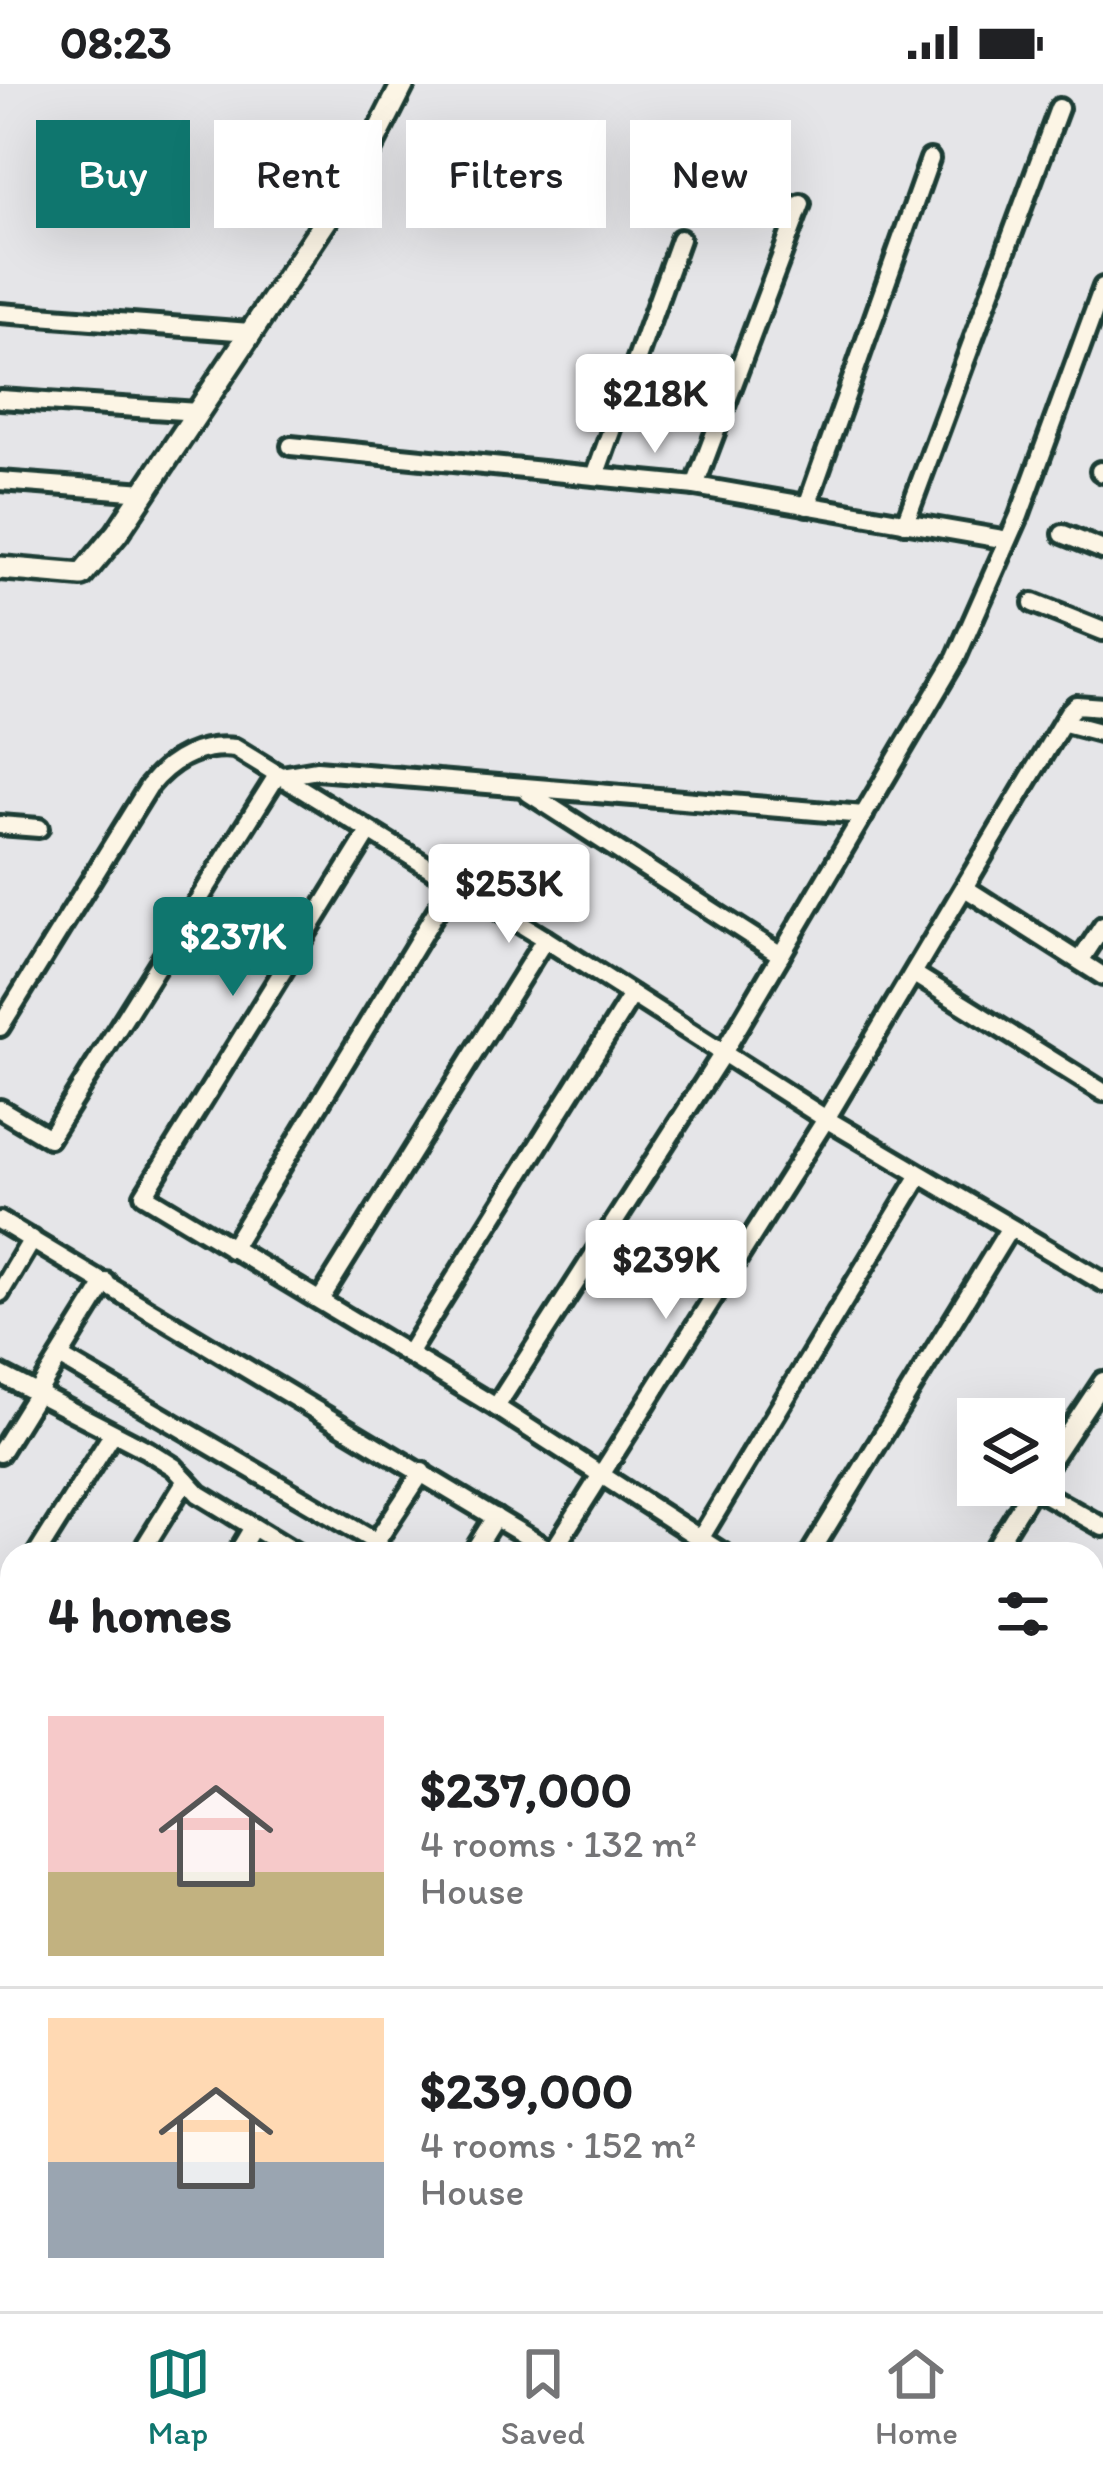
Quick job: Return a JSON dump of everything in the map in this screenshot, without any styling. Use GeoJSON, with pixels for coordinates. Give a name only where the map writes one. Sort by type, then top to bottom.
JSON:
{"type":"FeatureCollection","features":[{"type":"Feature","properties":{"kind":"street"},"geometry":{"type":"LineString","coordinates":[[0,568],[82,575],[145,492],[360,169],[403,84]]}},
{"type":"Feature","properties":{"kind":"street"},"geometry":{"type":"LineString","coordinates":[[905,523],[1059,108]]}},
{"type":"Feature","properties":{"kind":"street"},"geometry":{"type":"LineString","coordinates":[[807,506],[930,159]]}},
{"type":"Feature","properties":{"kind":"street"},"geometry":{"type":"LineString","coordinates":[[695,486],[801,204]]}},
{"type":"Feature","properties":{"kind":"street"},"geometry":{"type":"LineString","coordinates":[[595,476],[680,239]]}},
{"type":"Feature","properties":{"kind":"street"},"geometry":{"type":"LineString","coordinates":[[496,1407],[723,1053],[956,658],[1008,540],[1103,286]]}},
{"type":"Feature","properties":{"kind":"street"},"geometry":{"type":"LineString","coordinates":[[0,313],[250,332]]}},
{"type":"Feature","properties":{"kind":"street"},"geometry":{"type":"LineString","coordinates":[[0,399],[199,412]]}},
{"type":"Feature","properties":{"kind":"street"},"geometry":{"type":"LineString","coordinates":[[291,446],[695,486],[1008,540]]}},
{"type":"Feature","properties":{"kind":"street"},"geometry":{"type":"LineString","coordinates":[[0,482],[145,492]]}},
{"type":"Feature","properties":{"kind":"street"},"geometry":{"type":"LineString","coordinates":[[1063,534],[1103,550]]}},
{"type":"Feature","properties":{"kind":"street"},"geometry":{"type":"LineString","coordinates":[[1034,603],[1103,632]]}},
{"type":"Feature","properties":{"kind":"street"},"geometry":{"type":"LineString","coordinates":[[560,1542],[826,1119],[1076,705],[1103,707]]}},
{"type":"Feature","properties":{"kind":"street"},"geometry":{"type":"LineString","coordinates":[[1065,723],[1103,733]]}},
{"type":"Feature","properties":{"kind":"street"},"geometry":{"type":"LineString","coordinates":[[0,1027],[166,765],[222,747],[235,748],[826,1119],[1103,1282]]}},
{"type":"Feature","properties":{"kind":"street"},"geometry":{"type":"LineString","coordinates":[[0,1109],[49,1138],[276,777],[317,770],[864,814]]}},
{"type":"Feature","properties":{"kind":"street"},"geometry":{"type":"LineString","coordinates":[[523,789],[781,955]]}},
{"type":"Feature","properties":{"kind":"street"},"geometry":{"type":"LineString","coordinates":[[0,826],[39,829]]}},
{"type":"Feature","properties":{"kind":"street"},"geometry":{"type":"LineString","coordinates":[[369,832],[144,1195],[496,1407],[705,1542]]}},
{"type":"Feature","properties":{"kind":"street"},"geometry":{"type":"LineString","coordinates":[[231,1249],[454,882]]}},
{"type":"Feature","properties":{"kind":"street"},"geometry":{"type":"LineString","coordinates":[[965,888],[1103,976]]}},
{"type":"Feature","properties":{"kind":"street"},"geometry":{"type":"LineString","coordinates":[[1080,961],[1103,926]]}},
{"type":"Feature","properties":{"kind":"street"},"geometry":{"type":"LineString","coordinates":[[320,1300],[544,939]]}},
{"type":"Feature","properties":{"kind":"street"},"geometry":{"type":"LineString","coordinates":[[914,974],[1103,1092]]}},
{"type":"Feature","properties":{"kind":"street"},"geometry":{"type":"LineString","coordinates":[[408,1354],[632,995]]}},
{"type":"Feature","properties":{"kind":"street"},"geometry":{"type":"LineString","coordinates":[[700,1539],[920,1175]]}},
{"type":"Feature","properties":{"kind":"street"},"geometry":{"type":"LineString","coordinates":[[0,1220],[536,1542]]}},
{"type":"Feature","properties":{"kind":"street"},"geometry":{"type":"LineString","coordinates":[[817,1542],[1009,1229]]}},
{"type":"Feature","properties":{"kind":"street"},"geometry":{"type":"LineString","coordinates":[[0,1292],[32,1239]]}},
{"type":"Feature","properties":{"kind":"street"},"geometry":{"type":"LineString","coordinates":[[0,1453],[106,1282]]}},
{"type":"Feature","properties":{"kind":"street"},"geometry":{"type":"LineString","coordinates":[[60,1357],[362,1542]]}},
{"type":"Feature","properties":{"kind":"street"},"geometry":{"type":"LineString","coordinates":[[0,1374],[174,1467],[199,1494],[278,1542]]}},
{"type":"Feature","properties":{"kind":"street"},"geometry":{"type":"LineString","coordinates":[[1065,1443],[1097,1402],[1103,1381]]}},
{"type":"Feature","properties":{"kind":"street"},"geometry":{"type":"LineString","coordinates":[[45,1542],[113,1433]]}},
{"type":"Feature","properties":{"kind":"street"},"geometry":{"type":"LineString","coordinates":[[376,1542],[422,1472]]}},
{"type":"Feature","properties":{"kind":"street"},"geometry":{"type":"LineString","coordinates":[[147,1542],[186,1480]]}},
{"type":"Feature","properties":{"kind":"street"},"geometry":{"type":"LineString","coordinates":[[1065,1505],[1103,1527]]}},
{"type":"Feature","properties":{"kind":"street"},"geometry":{"type":"LineString","coordinates":[[998,1542],[1021,1506]]}},
{"type":"Feature","properties":{"kind":"street"},"geometry":{"type":"LineString","coordinates":[[479,1542],[495,1516]]}},
{"type":"Feature","properties":{"kind":"street"},"geometry":{"type":"LineString","coordinates":[[245,1542],[254,1527]]}}]}
